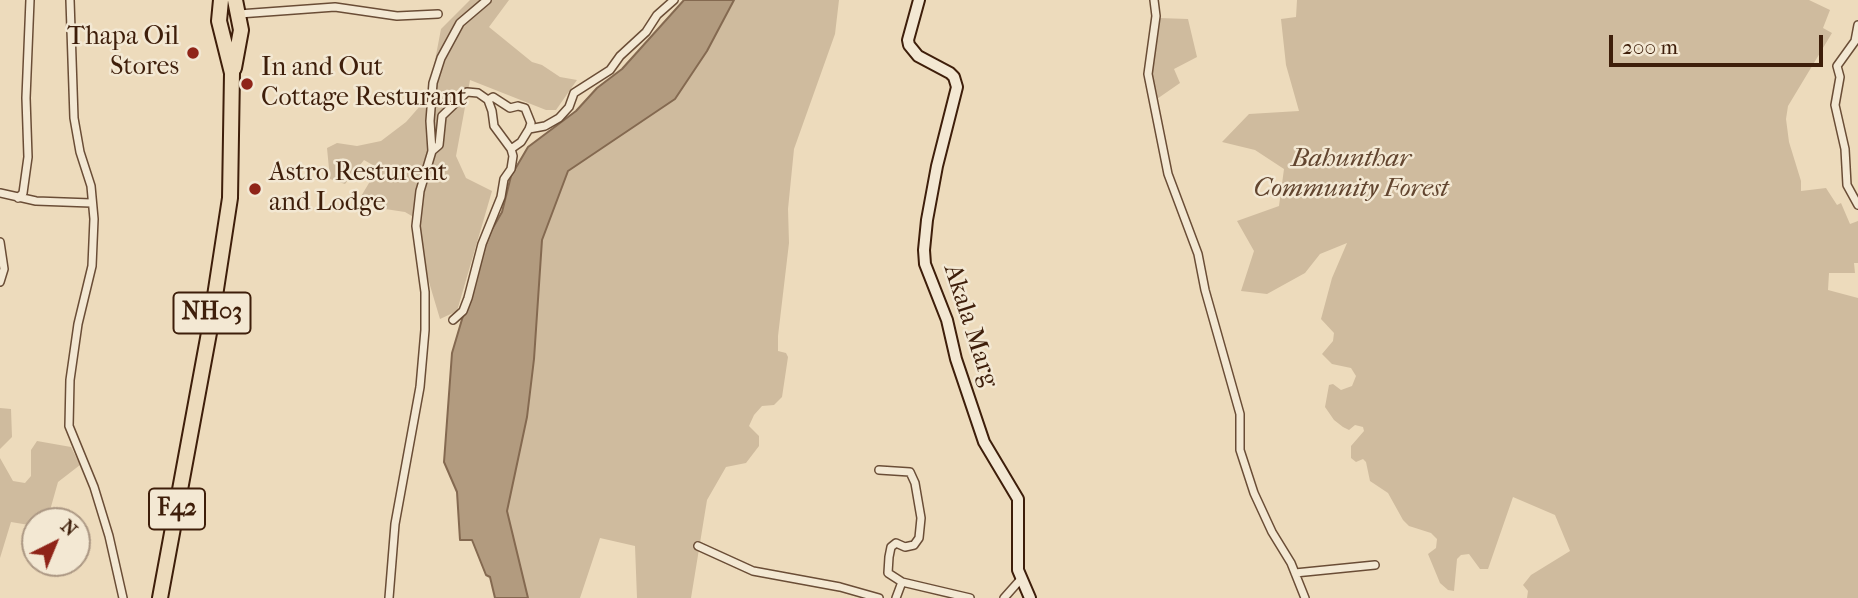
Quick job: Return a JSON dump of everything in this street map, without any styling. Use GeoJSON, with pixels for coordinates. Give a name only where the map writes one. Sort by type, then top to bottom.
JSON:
{"type":"FeatureCollection","features":[{"type":"Feature","properties":{"kind":"highway","name":"NH03"},"geometry":{"type":"LineString","coordinates":[[193,421],[230,198],[232,73],[219,21],[221,0]]}},
{"type":"Feature","properties":{"kind":"highway"},"geometry":{"type":"LineString","coordinates":[[232,73],[240,44],[237,7]]}},
{"type":"Feature","properties":{"kind":"highway","name":"F42"},"geometry":{"type":"LineString","coordinates":[[160,598],[193,421]]}},
{"type":"Feature","properties":{"kind":"main road","name":"Akala Marg"},"geometry":{"type":"LineString","coordinates":[[919,0],[909,45],[918,56],[950,73],[957,87],[937,166],[926,231],[925,264],[947,320],[956,359],[984,442],[1018,499],[1018,570],[1020,580],[1030,598]]}},
{"type":"Feature","properties":{"kind":"street"},"geometry":{"type":"LineString","coordinates":[[18,198],[23,193],[28,157],[26,98],[30,0]]}},
{"type":"Feature","properties":{"kind":"street"},"geometry":{"type":"LineString","coordinates":[[71,0],[74,118],[80,152],[91,186],[94,219],[92,266],[78,324],[70,380],[69,426],[94,487],[109,536],[123,598]]}},
{"type":"Feature","properties":{"kind":"street"},"geometry":{"type":"LineString","coordinates":[[389,598],[395,524],[420,387],[425,330],[425,292],[416,226],[419,191],[432,151],[430,106],[433,83],[441,58],[460,23],[487,0]]}},
{"type":"Feature","properties":{"kind":"street"},"geometry":{"type":"LineString","coordinates":[[528,129],[545,126],[559,118],[569,107],[574,93],[610,70],[646,32],[657,15],[674,0]]}},
{"type":"Feature","properties":{"kind":"street"},"geometry":{"type":"LineString","coordinates":[[1154,0],[1156,16],[1148,74],[1168,174],[1198,254],[1205,290],[1240,414],[1240,450],[1272,532],[1291,563],[1305,598]]}},
{"type":"Feature","properties":{"kind":"street"},"geometry":{"type":"LineString","coordinates":[[237,7],[335,7],[397,16],[438,14]]}},
{"type":"Feature","properties":{"kind":"street"},"geometry":{"type":"LineString","coordinates":[[1858,24],[1855,41],[1837,66],[1839,85],[1835,105],[1844,149],[1847,185],[1858,205]]}},
{"type":"Feature","properties":{"kind":"street"},"geometry":{"type":"LineString","coordinates":[[432,151],[439,145],[442,116],[467,92],[478,93],[488,100],[494,127],[511,149],[513,156],[511,169],[504,179],[501,197],[482,244],[468,298],[463,311],[453,320]]}},
{"type":"Feature","properties":{"kind":"street"},"geometry":{"type":"LineString","coordinates":[[488,100],[493,97],[510,108],[525,108],[531,123],[520,142],[511,149]]}},
{"type":"Feature","properties":{"kind":"street"},"geometry":{"type":"LineString","coordinates":[[0,193],[49,202],[91,203]]}},
{"type":"Feature","properties":{"kind":"street"},"geometry":{"type":"LineString","coordinates":[[0,242],[4,269],[0,282]]}},
{"type":"Feature","properties":{"kind":"street"},"geometry":{"type":"LineString","coordinates":[[878,470],[910,472],[915,483],[921,518],[919,538],[914,545],[905,547],[895,543],[891,547],[888,573],[901,582],[970,598]]}},
{"type":"Feature","properties":{"kind":"street"},"geometry":{"type":"LineString","coordinates":[[698,546],[753,570],[840,587],[879,598]]}},
{"type":"Feature","properties":{"kind":"street"},"geometry":{"type":"LineString","coordinates":[[1295,573],[1375,565]]}},
{"type":"Feature","properties":{"kind":"street"},"geometry":{"type":"LineString","coordinates":[[1004,598],[1020,580]]}},
{"type":"Feature","properties":{"kind":"street"},"geometry":{"type":"LineString","coordinates":[[896,598],[901,582]]}},
{"type":"Feature","properties":{"kind":"green space"},"geometry":{"type":"Polygon","coordinates":[[[470,0],[509,0],[489,27],[532,62],[560,77],[577,80],[556,110],[546,110],[470,80],[456,156],[466,178],[492,191],[457,311],[440,319],[426,272],[417,219],[405,212],[372,207],[360,198],[378,168],[364,160],[345,184],[330,179],[327,148],[337,143],[357,146],[381,141],[406,122],[428,97],[441,29],[470,0]]]}},
{"type":"Feature","properties":{"kind":"green space"},"geometry":{"type":"Polygon","coordinates":[[[734,0],[839,0],[835,34],[794,149],[788,209],[789,243],[778,336],[778,351],[786,353],[788,357],[782,397],[774,405],[762,406],[754,415],[749,426],[759,436],[759,446],[746,463],[726,467],[707,500],[691,598],[637,598],[635,546],[600,538],[580,598],[528,598],[507,511],[527,417],[542,240],[568,171],[675,99],[707,51],[734,0]]]}},
{"type":"Feature","properties":{"kind":"green space","name":"Bahunthar Community Forest"},"geometry":{"type":"Polygon","coordinates":[[[1297,0],[1809,0],[1830,10],[1823,28],[1832,33],[1788,106],[1786,119],[1801,191],[1826,188],[1837,205],[1841,203],[1850,224],[1858,221],[1858,263],[1854,263],[1855,273],[1829,273],[1828,290],[1858,298],[1858,598],[1527,598],[1528,591],[1523,585],[1531,575],[1570,551],[1555,515],[1513,497],[1488,569],[1480,569],[1469,554],[1461,555],[1457,559],[1454,591],[1448,590],[1440,583],[1428,554],[1436,548],[1437,539],[1431,533],[1409,526],[1388,493],[1370,481],[1366,462],[1363,459],[1356,462],[1351,458],[1351,446],[1364,431],[1363,427],[1355,425],[1349,430],[1343,427],[1325,407],[1329,385],[1333,384],[1341,390],[1352,386],[1356,376],[1351,368],[1332,364],[1322,354],[1333,341],[1334,333],[1321,319],[1332,278],[1347,243],[1320,254],[1305,273],[1267,294],[1241,291],[1254,251],[1237,221],[1279,206],[1284,169],[1255,150],[1222,142],[1249,114],[1299,111],[1286,65],[1281,19],[1296,17],[1297,0]]]}},
{"type":"Feature","properties":{"kind":"green space"},"geometry":{"type":"Polygon","coordinates":[[[1159,18],[1188,19],[1197,57],[1174,69],[1180,83],[1154,101],[1152,63],[1159,18]]]}},
{"type":"Feature","properties":{"kind":"green space"},"geometry":{"type":"Polygon","coordinates":[[[0,408],[11,409],[12,437],[0,449],[0,408]]]}},
{"type":"Feature","properties":{"kind":"green space"},"geometry":{"type":"Polygon","coordinates":[[[37,441],[71,447],[80,465],[58,482],[51,507],[21,507],[21,524],[11,522],[0,558],[0,458],[13,481],[25,483],[31,476],[31,450],[37,441]]]}},
{"type":"Feature","properties":{"kind":"shaded area"},"geometry":{"type":"Polygon","coordinates":[[[684,0],[734,0],[707,51],[675,99],[568,171],[542,240],[527,417],[507,511],[528,598],[495,598],[490,577],[486,575],[472,540],[460,540],[457,492],[444,462],[452,353],[479,262],[502,212],[511,176],[528,147],[576,111],[597,88],[622,69],[684,0]]]}},
{"type":"Feature","properties":{"kind":"place","name":"Thapa Oil Stores"},"geometry":{"type":"Point","coordinates":[193,53]}},
{"type":"Feature","properties":{"kind":"place","name":"In and Out Cottage Resturant"},"geometry":{"type":"Point","coordinates":[247,84]}},
{"type":"Feature","properties":{"kind":"place","name":"Astro Resturent and Lodge"},"geometry":{"type":"Point","coordinates":[255,189]}}]}
